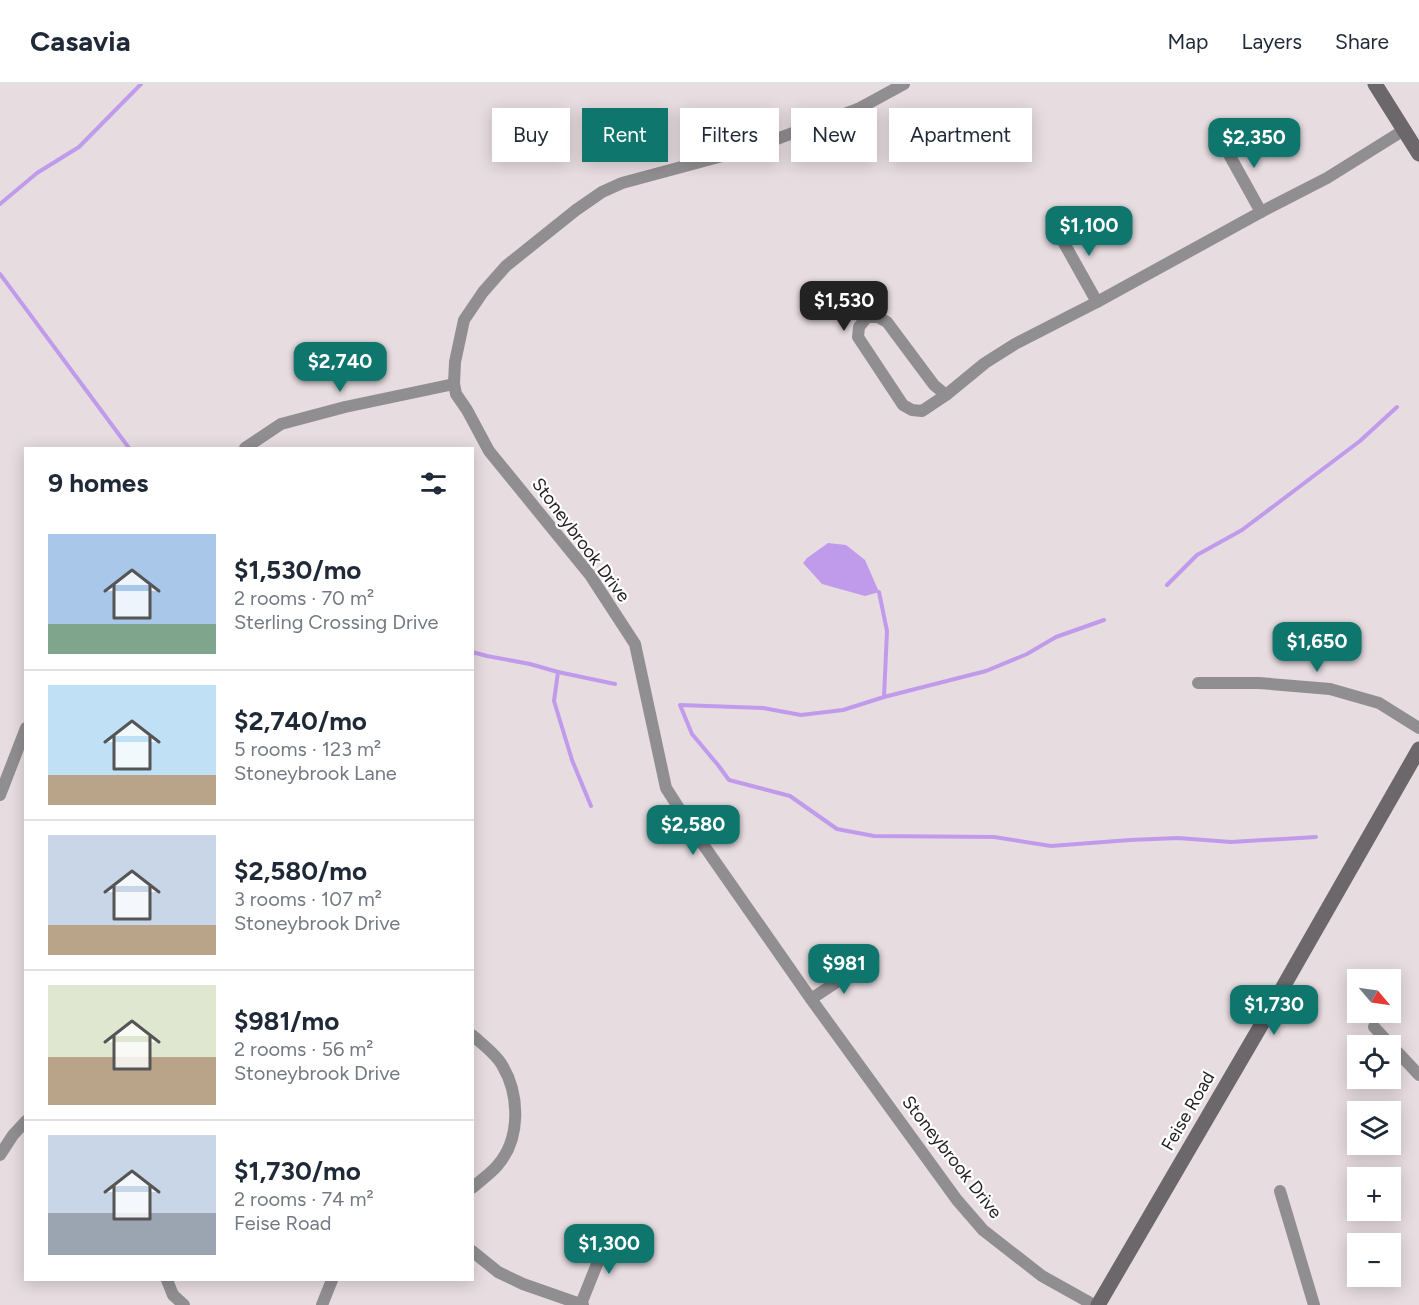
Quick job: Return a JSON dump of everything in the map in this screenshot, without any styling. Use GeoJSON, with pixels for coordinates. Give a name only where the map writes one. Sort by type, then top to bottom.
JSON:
{"type":"FeatureCollection","features":[{"type":"Feature","properties":{"kind":"main road"},"geometry":{"type":"LineString","coordinates":[[1375,84],[1419,154]]}},
{"type":"Feature","properties":{"kind":"main road","name":"Feise Road"},"geometry":{"type":"LineString","coordinates":[[1096,1305],[1263,1022],[1419,749]]}},
{"type":"Feature","properties":{"kind":"street"},"geometry":{"type":"LineString","coordinates":[[246,447],[281,424],[345,407],[454,384],[454,362],[464,320],[483,292],[506,266],[602,192],[622,183],[752,148],[858,109],[904,84]]}},
{"type":"Feature","properties":{"kind":"street"},"geometry":{"type":"LineString","coordinates":[[946,395],[934,386],[887,322],[878,316],[867,317],[859,327],[858,337],[903,405],[912,410],[922,411],[946,395],[985,363],[1015,344],[1327,178],[1404,130]]}},
{"type":"Feature","properties":{"kind":"street"},"geometry":{"type":"LineString","coordinates":[[1221,140],[1261,212]]}},
{"type":"Feature","properties":{"kind":"street"},"geometry":{"type":"LineString","coordinates":[[1055,227],[1097,302]]}},
{"type":"Feature","properties":{"kind":"street","name":"Stoneybrook Drive"},"geometry":{"type":"LineString","coordinates":[[454,384],[456,394],[489,451],[590,575],[635,644],[666,788],[693,830],[811,999],[957,1200],[983,1230],[1042,1276],[1096,1305]]}},
{"type":"Feature","properties":{"kind":"street"},"geometry":{"type":"LineString","coordinates":[[1198,683],[1259,683],[1330,689],[1379,703],[1419,728]]}},
{"type":"Feature","properties":{"kind":"street"},"geometry":{"type":"LineString","coordinates":[[0,795],[24,735]]}},
{"type":"Feature","properties":{"kind":"street"},"geometry":{"type":"LineString","coordinates":[[811,999],[861,966]]}},
{"type":"Feature","properties":{"kind":"street"},"geometry":{"type":"LineString","coordinates":[[1374,1027],[1419,1075]]}},
{"type":"Feature","properties":{"kind":"street"},"geometry":{"type":"LineString","coordinates":[[474,1037],[502,1063],[511,1084],[515,1102],[511,1143],[498,1166],[474,1186]]}},
{"type":"Feature","properties":{"kind":"street"},"geometry":{"type":"LineString","coordinates":[[0,1155],[24,1123]]}},
{"type":"Feature","properties":{"kind":"street"},"geometry":{"type":"LineString","coordinates":[[1280,1191],[1314,1305]]}},
{"type":"Feature","properties":{"kind":"street"},"geometry":{"type":"LineString","coordinates":[[474,1253],[498,1272],[523,1284],[582,1304],[609,1234]]}},
{"type":"Feature","properties":{"kind":"street"},"geometry":{"type":"LineString","coordinates":[[167,1281],[173,1294],[184,1305]]}},
{"type":"Feature","properties":{"kind":"street"},"geometry":{"type":"LineString","coordinates":[[322,1305],[333,1281]]}},
{"type":"Feature","properties":{"kind":"shaded area"},"geometry":{"type":"Polygon","coordinates":[[[828,543],[846,545],[865,560],[879,592],[865,596],[822,584],[803,563],[828,543]]]}},
{"type":"Feature","properties":{"kind":"waterway"},"geometry":{"type":"LineString","coordinates":[[0,204],[37,173],[79,147],[141,84]]}},
{"type":"Feature","properties":{"kind":"waterway"},"geometry":{"type":"LineString","coordinates":[[0,274],[128,447]]}},
{"type":"Feature","properties":{"kind":"waterway"},"geometry":{"type":"LineString","coordinates":[[1167,585],[1197,555],[1242,530],[1360,441],[1397,407]]}},
{"type":"Feature","properties":{"kind":"waterway"},"geometry":{"type":"LineString","coordinates":[[879,592],[887,631],[884,697]]}},
{"type":"Feature","properties":{"kind":"waterway"},"geometry":{"type":"LineString","coordinates":[[1104,620],[1056,637],[1027,654],[986,671],[843,710],[801,715],[763,708],[680,705],[692,734],[729,780],[790,796],[837,829],[874,836],[994,837],[1051,846],[1178,838],[1231,842],[1316,837]]}},
{"type":"Feature","properties":{"kind":"waterway"},"geometry":{"type":"LineString","coordinates":[[474,653],[615,684]]}},
{"type":"Feature","properties":{"kind":"waterway"},"geometry":{"type":"LineString","coordinates":[[558,672],[554,701],[572,760],[591,806]]}}]}
